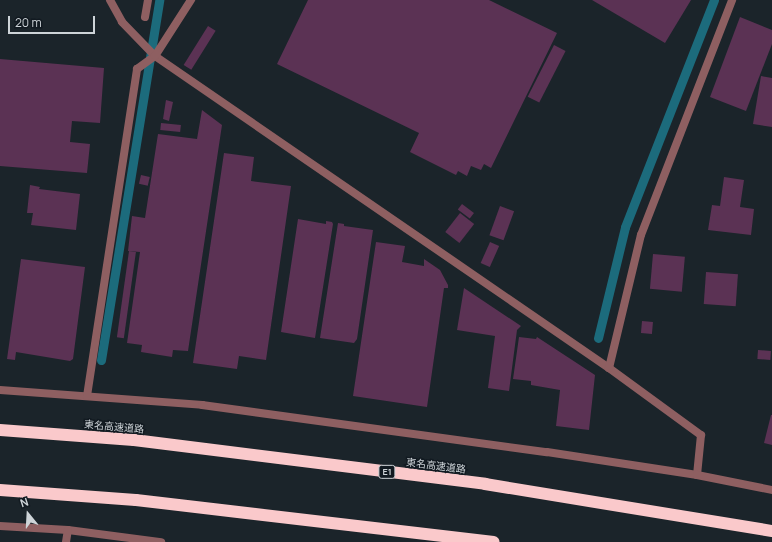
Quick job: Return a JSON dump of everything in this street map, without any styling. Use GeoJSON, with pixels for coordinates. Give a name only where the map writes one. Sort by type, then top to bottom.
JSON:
{"type":"FeatureCollection","features":[{"type":"Feature","properties":{"kind":"highway","name":"東名高速道路"},"geometry":{"type":"LineString","coordinates":[[0,430],[134,440],[485,484],[772,531]]}},
{"type":"Feature","properties":{"kind":"highway"},"geometry":{"type":"LineString","coordinates":[[0,490],[136,500],[494,542]]}},
{"type":"Feature","properties":{"kind":"street"},"geometry":{"type":"LineString","coordinates":[[110,0],[122,22],[155,56],[609,368],[701,435],[696,475]]}},
{"type":"Feature","properties":{"kind":"street"},"geometry":{"type":"LineString","coordinates":[[145,17],[148,0]]}},
{"type":"Feature","properties":{"kind":"street"},"geometry":{"type":"LineString","coordinates":[[87,396],[137,69],[155,56],[191,0]]}},
{"type":"Feature","properties":{"kind":"street"},"geometry":{"type":"LineString","coordinates":[[609,368],[641,235],[732,0]]}},
{"type":"Feature","properties":{"kind":"street"},"geometry":{"type":"LineString","coordinates":[[0,390],[202,405],[547,452],[696,475],[772,490]]}},
{"type":"Feature","properties":{"kind":"street"},"geometry":{"type":"LineString","coordinates":[[0,526],[68,530],[161,542]]}},
{"type":"Feature","properties":{"kind":"street"},"geometry":{"type":"LineString","coordinates":[[66,542],[68,530]]}},
{"type":"Feature","properties":{"kind":"building"},"geometry":{"type":"Polygon","coordinates":[[[308,0],[489,0],[557,33],[491,168],[484,164],[481,170],[471,166],[467,176],[458,171],[456,175],[410,152],[419,133],[277,64],[308,0]]]}},
{"type":"Feature","properties":{"kind":"building"},"geometry":{"type":"Polygon","coordinates":[[[592,0],[691,0],[665,43],[592,0]]]}},
{"type":"Feature","properties":{"kind":"building"},"geometry":{"type":"Polygon","coordinates":[[[740,17],[772,30],[772,44],[746,111],[710,97],[740,17]]]}},
{"type":"Feature","properties":{"kind":"building"},"geometry":{"type":"Polygon","coordinates":[[[208,26],[216,31],[191,70],[184,65],[208,26]]]}},
{"type":"Feature","properties":{"kind":"building"},"geometry":{"type":"Polygon","coordinates":[[[554,45],[566,51],[539,103],[528,97],[554,45]]]}},
{"type":"Feature","properties":{"kind":"building"},"geometry":{"type":"Polygon","coordinates":[[[0,59],[104,68],[100,123],[72,121],[70,142],[90,144],[87,173],[0,166],[0,59]]]}},
{"type":"Feature","properties":{"kind":"building"},"geometry":{"type":"Polygon","coordinates":[[[761,76],[772,78],[772,127],[753,124],[761,76]]]}},
{"type":"Feature","properties":{"kind":"building"},"geometry":{"type":"Polygon","coordinates":[[[166,100],[173,102],[169,121],[163,119],[166,100]]]}},
{"type":"Feature","properties":{"kind":"building"},"geometry":{"type":"Polygon","coordinates":[[[202,110],[222,125],[188,351],[173,350],[172,357],[141,352],[142,345],[127,343],[140,252],[128,251],[132,216],[145,218],[158,134],[197,139],[202,110]]]}},
{"type":"Feature","properties":{"kind":"building"},"geometry":{"type":"Polygon","coordinates":[[[161,123],[181,125],[180,132],[160,130],[161,123]]]}},
{"type":"Feature","properties":{"kind":"building"},"geometry":{"type":"Polygon","coordinates":[[[224,153],[254,157],[251,181],[291,186],[266,360],[239,356],[237,369],[193,363],[224,153]]]}},
{"type":"Feature","properties":{"kind":"building"},"geometry":{"type":"Polygon","coordinates":[[[141,175],[150,177],[148,186],[139,184],[141,175]]]}},
{"type":"Feature","properties":{"kind":"building"},"geometry":{"type":"Polygon","coordinates":[[[724,177],[744,180],[740,207],[754,209],[751,235],[708,230],[712,205],[720,206],[724,177]]]}},
{"type":"Feature","properties":{"kind":"building"},"geometry":{"type":"Polygon","coordinates":[[[30,185],[40,187],[39,189],[80,194],[76,230],[31,225],[33,213],[27,213],[30,185]]]}},
{"type":"Feature","properties":{"kind":"building"},"geometry":{"type":"Polygon","coordinates":[[[462,204],[474,213],[470,219],[458,210],[462,204]]]}},
{"type":"Feature","properties":{"kind":"building"},"geometry":{"type":"Polygon","coordinates":[[[500,206],[514,211],[503,240],[489,235],[500,206]]]}},
{"type":"Feature","properties":{"kind":"building"},"geometry":{"type":"Polygon","coordinates":[[[460,213],[474,224],[459,243],[445,232],[460,213]]]}},
{"type":"Feature","properties":{"kind":"building"},"geometry":{"type":"Polygon","coordinates":[[[298,219],[326,224],[326,221],[332,222],[333,224],[315,338],[281,332],[298,219]]]}},
{"type":"Feature","properties":{"kind":"building"},"geometry":{"type":"Polygon","coordinates":[[[338,223],[344,224],[344,226],[373,230],[357,339],[354,343],[320,338],[338,223]]]}},
{"type":"Feature","properties":{"kind":"building"},"geometry":{"type":"Polygon","coordinates":[[[376,242],[405,246],[402,262],[424,266],[424,259],[440,270],[448,285],[448,288],[444,288],[427,407],[353,396],[376,242]]]}},
{"type":"Feature","properties":{"kind":"building"},"geometry":{"type":"Polygon","coordinates":[[[490,242],[499,246],[490,267],[481,263],[490,242]]]}},
{"type":"Feature","properties":{"kind":"building"},"geometry":{"type":"Polygon","coordinates":[[[129,251],[136,252],[124,338],[117,337],[129,251]]]}},
{"type":"Feature","properties":{"kind":"building"},"geometry":{"type":"Polygon","coordinates":[[[653,254],[685,257],[682,292],[650,289],[653,254]]]}},
{"type":"Feature","properties":{"kind":"building"},"geometry":{"type":"Polygon","coordinates":[[[21,259],[85,267],[73,359],[70,361],[16,352],[15,360],[7,359],[21,259]]]}},
{"type":"Feature","properties":{"kind":"building"},"geometry":{"type":"Polygon","coordinates":[[[706,272],[738,274],[736,306],[704,304],[706,272]]]}},
{"type":"Feature","properties":{"kind":"building"},"geometry":{"type":"Polygon","coordinates":[[[464,288],[521,326],[517,330],[509,391],[488,388],[495,336],[457,330],[464,288]]]}},
{"type":"Feature","properties":{"kind":"building"},"geometry":{"type":"Polygon","coordinates":[[[642,321],[653,322],[652,334],[641,333],[642,321]]]}},
{"type":"Feature","properties":{"kind":"building"},"geometry":{"type":"Polygon","coordinates":[[[519,337],[536,339],[537,337],[595,375],[589,430],[556,426],[560,390],[531,385],[531,381],[513,379],[519,337]]]}},
{"type":"Feature","properties":{"kind":"building"},"geometry":{"type":"Polygon","coordinates":[[[758,350],[771,351],[770,360],[757,359],[758,350]]]}},
{"type":"Feature","properties":{"kind":"building"},"geometry":{"type":"Polygon","coordinates":[[[772,415],[772,445],[764,443],[772,415]]]}},
{"type":"Feature","properties":{"kind":"waterway"},"geometry":{"type":"LineString","coordinates":[[101,360],[159,0]]}},
{"type":"Feature","properties":{"kind":"waterway"},"geometry":{"type":"LineString","coordinates":[[598,338],[625,227],[714,0]]}}]}
